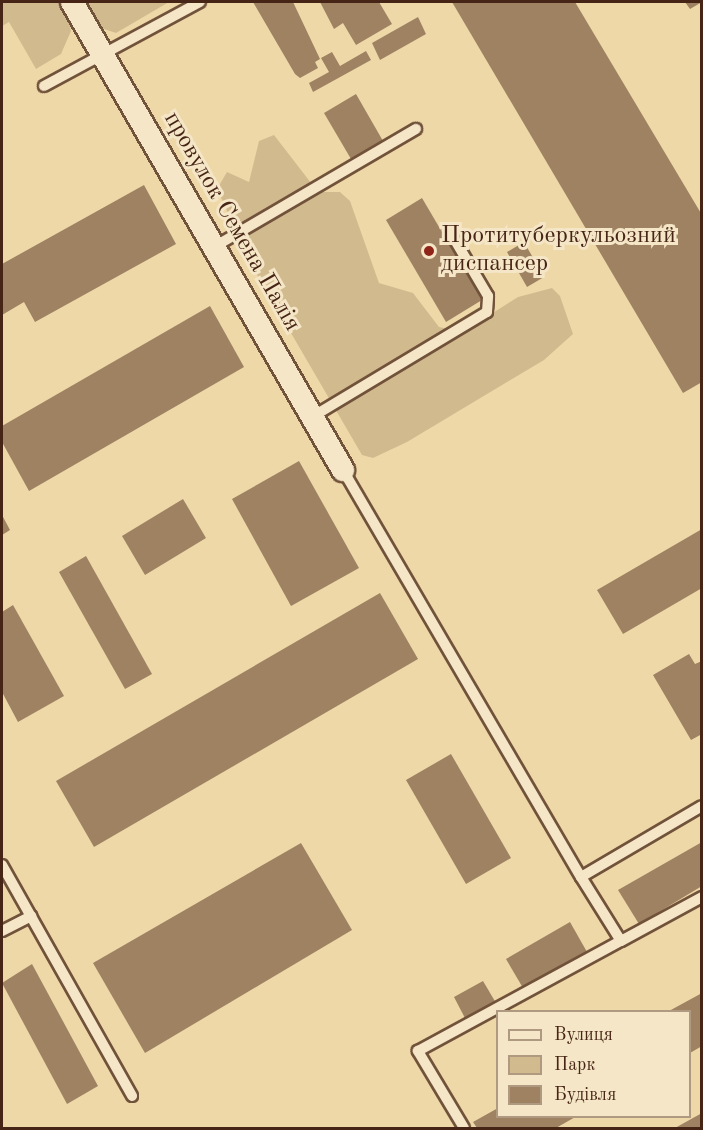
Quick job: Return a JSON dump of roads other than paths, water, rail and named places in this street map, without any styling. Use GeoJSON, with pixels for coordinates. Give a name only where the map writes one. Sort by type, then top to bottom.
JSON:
{"type":"FeatureCollection","features":[{"type":"Feature","properties":{"kind":"street","name":"провулок Семена Палія"},"geometry":{"type":"LineString","coordinates":[[72,2],[343,470]]}},
{"type":"Feature","properties":{"kind":"lane"},"geometry":{"type":"LineString","coordinates":[[44,86],[104,56],[200,2]]}},
{"type":"Feature","properties":{"kind":"lane"},"geometry":{"type":"LineString","coordinates":[[214,247],[416,129]]}},
{"type":"Feature","properties":{"kind":"lane"},"geometry":{"type":"LineString","coordinates":[[312,417],[487,312],[488,296],[449,230]]}},
{"type":"Feature","properties":{"kind":"lane"},"geometry":{"type":"LineString","coordinates":[[343,470],[581,877],[621,941]]}},
{"type":"Feature","properties":{"kind":"lane"},"geometry":{"type":"LineString","coordinates":[[581,877],[702,806]]}},
{"type":"Feature","properties":{"kind":"lane"},"geometry":{"type":"LineString","coordinates":[[2,865],[132,1096]]}},
{"type":"Feature","properties":{"kind":"lane"},"geometry":{"type":"LineString","coordinates":[[464,1128],[418,1051],[702,897]]}},
{"type":"Feature","properties":{"kind":"lane"},"geometry":{"type":"LineString","coordinates":[[2,931],[31,916]]}},
{"type":"Feature","properties":{"kind":"place","name":"Протитуберкульозний диспансер"},"geometry":{"type":"Point","coordinates":[429,251]}}]}
